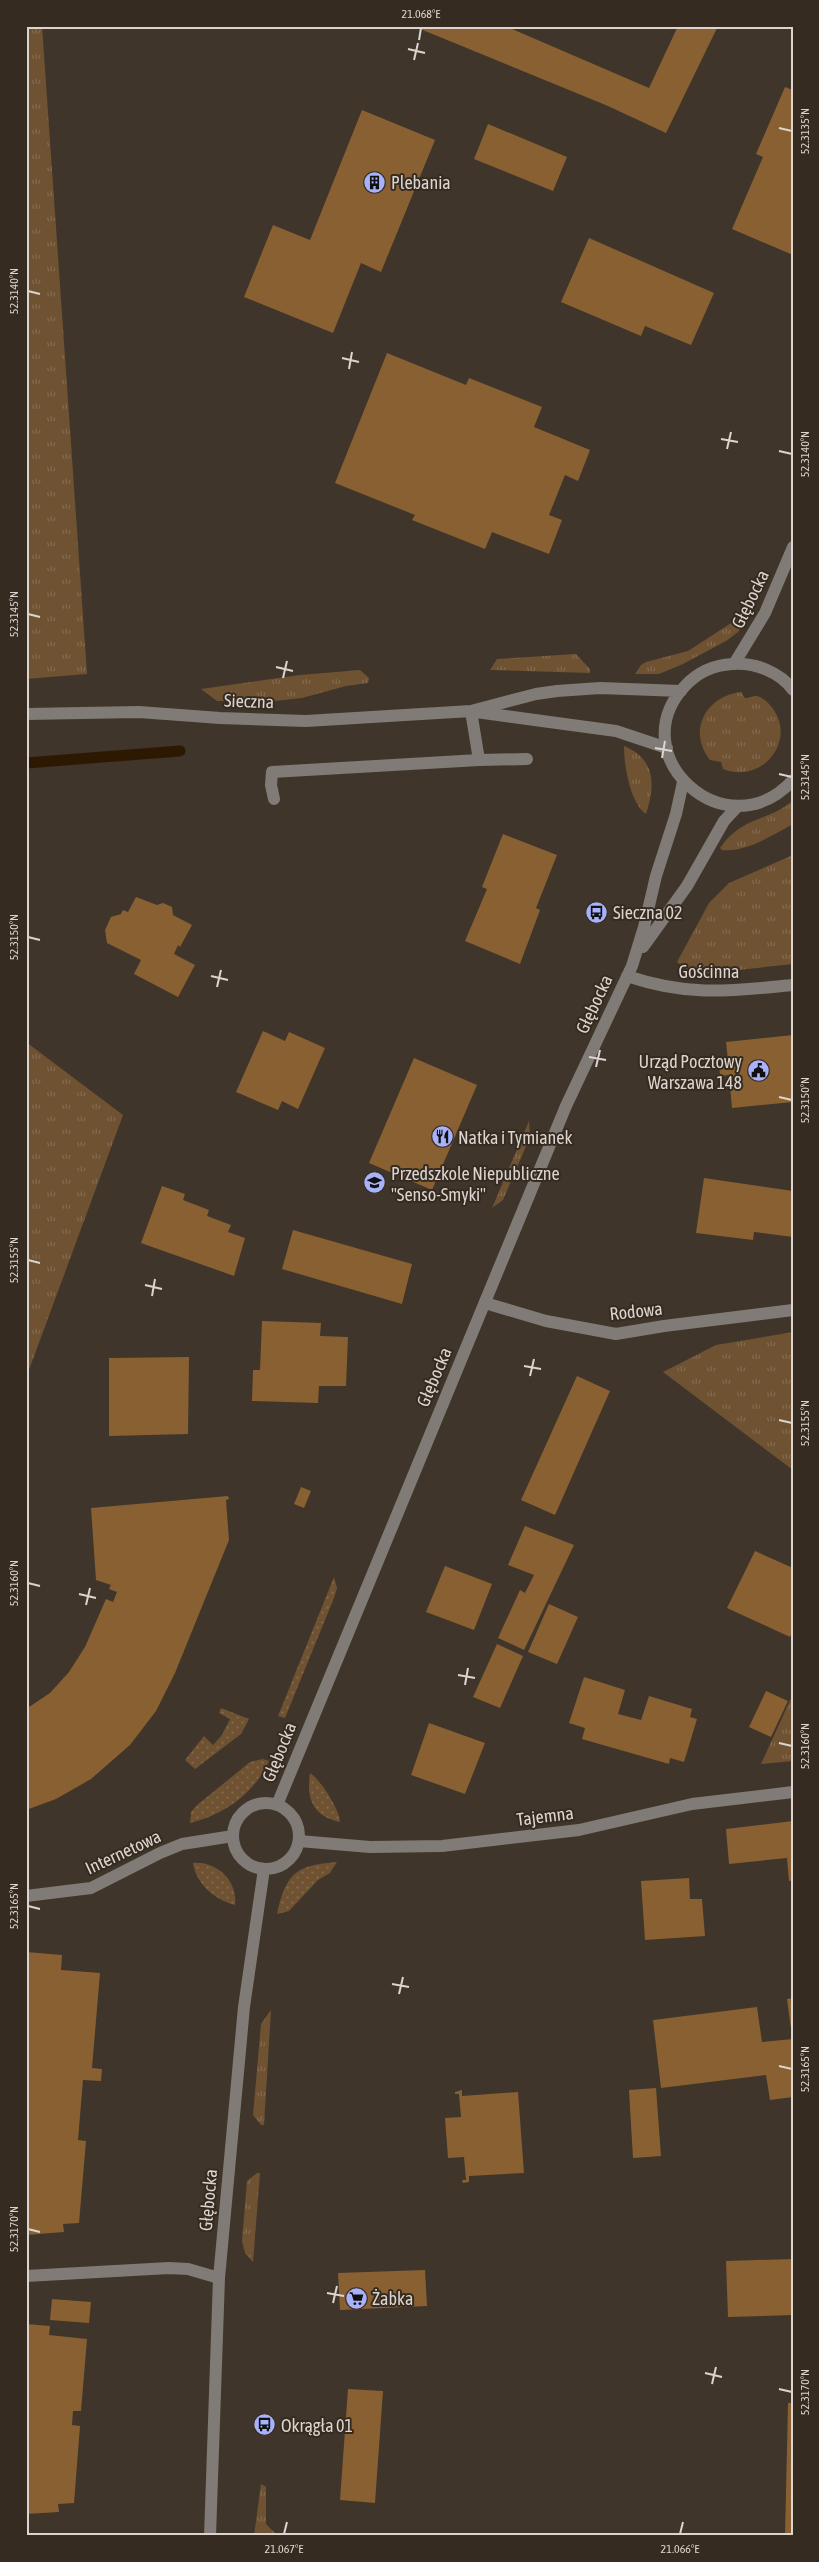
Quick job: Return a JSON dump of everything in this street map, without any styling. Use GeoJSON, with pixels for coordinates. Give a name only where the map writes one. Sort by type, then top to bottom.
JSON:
{"type":"FeatureCollection","features":[{"type":"Feature","properties":{"kind":"street","name":"Głębocka"},"geometry":{"type":"LineString","coordinates":[[734,664],[765,613],[793,547]]}},
{"type":"Feature","properties":{"kind":"street"},"geometry":{"type":"LineString","coordinates":[[792,685],[764,669],[750,665],[722,665],[699,674],[681,691],[667,718],[666,748],[673,766],[683,782],[707,800],[737,807],[767,800],[783,790],[793,780]]}},
{"type":"Feature","properties":{"kind":"street","name":"Sieczna"},"geometry":{"type":"LineString","coordinates":[[26,714],[139,712],[220,718],[306,721],[471,711],[536,694],[557,691],[600,688],[681,691]]}},
{"type":"Feature","properties":{"kind":"street"},"geometry":{"type":"LineString","coordinates":[[471,711],[479,760]]}},
{"type":"Feature","properties":{"kind":"street","name":"Sieczna"},"geometry":{"type":"LineString","coordinates":[[471,711],[616,731],[666,748]]}},
{"type":"Feature","properties":{"kind":"street"},"geometry":{"type":"LineString","coordinates":[[274,799],[271,785],[272,772],[527,759]]}},
{"type":"Feature","properties":{"kind":"street","name":"Głębocka"},"geometry":{"type":"LineString","coordinates":[[277,1805],[566,1106],[629,971],[644,927],[656,876],[676,814],[683,782]]}},
{"type":"Feature","properties":{"kind":"street","name":"Głębocka"},"geometry":{"type":"LineString","coordinates":[[629,971],[654,931],[687,886],[724,821],[737,807]]}},
{"type":"Feature","properties":{"kind":"street","name":"Gościnna"},"geometry":{"type":"LineString","coordinates":[[629,971],[656,986],[684,991],[732,991],[793,985]]}},
{"type":"Feature","properties":{"kind":"street","name":"Rodowa"},"geometry":{"type":"LineString","coordinates":[[485,1303],[546,1321],[616,1334],[793,1310]]}},
{"type":"Feature","properties":{"kind":"street","name":"Tajemna"},"geometry":{"type":"LineString","coordinates":[[299,1841],[370,1847],[442,1846],[579,1830],[692,1804],[793,1792]]}},
{"type":"Feature","properties":{"kind":"street","name":"Głębocka"},"geometry":{"type":"LineString","coordinates":[[233,1836],[237,1820],[247,1809],[261,1804],[277,1805],[287,1810],[294,1819],[299,1841]]}},
{"type":"Feature","properties":{"kind":"street"},"geometry":{"type":"LineString","coordinates":[[233,1836],[237,1851],[242,1858],[255,1867],[264,1869],[283,1864],[290,1858],[299,1841]]}},
{"type":"Feature","properties":{"kind":"street","name":"Internetowa"},"geometry":{"type":"LineString","coordinates":[[26,1896],[92,1888],[160,1852],[182,1844],[233,1836]]}},
{"type":"Feature","properties":{"kind":"street","name":"Głębocka"},"geometry":{"type":"LineString","coordinates":[[210,2536],[219,2278],[244,2007],[264,1869]]}},
{"type":"Feature","properties":{"kind":"street"},"geometry":{"type":"LineString","coordinates":[[26,2276],[169,2268],[188,2269],[219,2278]]}},
{"type":"Feature","properties":{"kind":"green space"},"geometry":{"type":"Polygon","coordinates":[[[26,26],[42,26],[87,674],[26,679],[26,26]]]}},
{"type":"Feature","properties":{"kind":"green space"},"geometry":{"type":"Polygon","coordinates":[[[742,616],[750,616],[738,632],[726,641],[683,664],[659,674],[635,674],[641,665],[646,662],[688,651],[742,616]]]}},
{"type":"Feature","properties":{"kind":"green space"},"geometry":{"type":"Polygon","coordinates":[[[576,654],[590,669],[590,673],[490,670],[497,659],[576,654]]]}},
{"type":"Feature","properties":{"kind":"green space"},"geometry":{"type":"Polygon","coordinates":[[[360,670],[369,678],[368,683],[346,686],[302,698],[274,701],[217,701],[201,689],[300,675],[360,670]]]}},
{"type":"Feature","properties":{"kind":"green space"},"geometry":{"type":"Polygon","coordinates":[[[741,692],[745,698],[758,696],[769,704],[778,717],[781,730],[779,743],[773,755],[764,764],[752,770],[738,772],[723,769],[721,762],[710,760],[703,749],[700,727],[710,708],[718,700],[741,692]]]}},
{"type":"Feature","properties":{"kind":"green space"},"geometry":{"type":"Polygon","coordinates":[[[624,746],[642,758],[650,774],[652,783],[651,793],[646,814],[640,809],[632,793],[625,763],[624,746]]]}},
{"type":"Feature","properties":{"kind":"green space"},"geometry":{"type":"Polygon","coordinates":[[[793,800],[793,824],[768,838],[740,849],[722,850],[720,848],[738,829],[775,812],[793,800]]]}},
{"type":"Feature","properties":{"kind":"green space"},"geometry":{"type":"Polygon","coordinates":[[[793,855],[793,964],[701,974],[688,971],[677,962],[709,903],[729,883],[793,855]]]}},
{"type":"Feature","properties":{"kind":"green space"},"geometry":{"type":"Polygon","coordinates":[[[26,1042],[123,1115],[26,1378],[26,1042]]]}},
{"type":"Feature","properties":{"kind":"green space"},"geometry":{"type":"Polygon","coordinates":[[[529,1121],[530,1137],[503,1200],[492,1208],[529,1121]]]}},
{"type":"Feature","properties":{"kind":"green space"},"geometry":{"type":"Polygon","coordinates":[[[793,1332],[793,1470],[663,1372],[716,1345],[793,1332]]]}},
{"type":"Feature","properties":{"kind":"green space"},"geometry":{"type":"Polygon","coordinates":[[[334,1577],[337,1588],[334,1598],[285,1718],[278,1716],[334,1577]]]}},
{"type":"Feature","properties":{"kind":"green space"},"geometry":{"type":"Polygon","coordinates":[[[793,1694],[793,1761],[761,1764],[793,1694]]]}},
{"type":"Feature","properties":{"kind":"green space"},"geometry":{"type":"Polygon","coordinates":[[[221,1708],[249,1719],[241,1734],[195,1769],[185,1760],[204,1736],[213,1745],[222,1735],[230,1719],[219,1713],[221,1708]]]}},
{"type":"Feature","properties":{"kind":"green space"},"geometry":{"type":"Polygon","coordinates":[[[263,1759],[269,1761],[263,1773],[237,1801],[215,1815],[190,1823],[191,1812],[196,1806],[250,1762],[263,1759]]]}},
{"type":"Feature","properties":{"kind":"green space"},"geometry":{"type":"Polygon","coordinates":[[[310,1773],[329,1795],[337,1810],[340,1822],[323,1815],[313,1805],[309,1791],[310,1773]]]}},
{"type":"Feature","properties":{"kind":"green space"},"geometry":{"type":"Polygon","coordinates":[[[337,1862],[330,1873],[318,1880],[289,1911],[277,1914],[284,1889],[295,1874],[302,1869],[312,1866],[337,1862]]]}},
{"type":"Feature","properties":{"kind":"green space"},"geometry":{"type":"Polygon","coordinates":[[[193,1863],[210,1865],[224,1874],[233,1888],[235,1905],[220,1899],[202,1884],[193,1863]]]}},
{"type":"Feature","properties":{"kind":"green space"},"geometry":{"type":"Polygon","coordinates":[[[271,2010],[264,2125],[261,2125],[253,2115],[261,2024],[271,2010]]]}},
{"type":"Feature","properties":{"kind":"green space"},"geometry":{"type":"Polygon","coordinates":[[[257,2173],[260,2173],[253,2262],[245,2253],[242,2241],[247,2181],[257,2173]]]}},
{"type":"Feature","properties":{"kind":"green space"},"geometry":{"type":"Polygon","coordinates":[[[261,2484],[266,2487],[266,2524],[278,2536],[254,2536],[261,2484]]]}},
{"type":"Feature","properties":{"kind":"building"},"geometry":{"type":"Polygon","coordinates":[[[413,26],[505,26],[649,88],[678,26],[718,26],[666,133],[608,106],[413,26]]]}},
{"type":"Feature","properties":{"kind":"building"},"geometry":{"type":"Polygon","coordinates":[[[785,87],[793,90],[793,255],[732,229],[763,157],[756,154],[785,87]]]}},
{"type":"Feature","properties":{"kind":"building","name":"Plebania"},"geometry":{"type":"Polygon","coordinates":[[[362,110],[435,140],[381,272],[361,263],[333,333],[244,297],[273,225],[310,240],[362,110]]]}},
{"type":"Feature","properties":{"kind":"building"},"geometry":{"type":"Polygon","coordinates":[[[488,124],[567,157],[553,191],[474,159],[488,124]]]}},
{"type":"Feature","properties":{"kind":"building"},"geometry":{"type":"Polygon","coordinates":[[[589,238],[714,293],[691,345],[645,326],[641,336],[561,302],[589,238]]]}},
{"type":"Feature","properties":{"kind":"building"},"geometry":{"type":"Polygon","coordinates":[[[387,353],[466,385],[469,378],[542,407],[534,427],[590,450],[578,481],[565,475],[549,515],[562,520],[549,554],[492,532],[485,549],[412,520],[415,515],[335,483],[387,353]]]}},
{"type":"Feature","properties":{"kind":"building"},"geometry":{"type":"Polygon","coordinates":[[[503,834],[557,855],[536,908],[540,910],[520,964],[465,941],[487,889],[482,887],[503,834]]]}},
{"type":"Feature","properties":{"kind":"building"},"geometry":{"type":"Polygon","coordinates":[[[136,897],[157,905],[163,903],[172,907],[173,915],[192,925],[174,954],[195,965],[178,997],[134,974],[141,960],[107,943],[105,930],[111,917],[121,914],[123,910],[128,912],[136,897]]]}},
{"type":"Feature","properties":{"kind":"building"},"geometry":{"type":"Polygon","coordinates":[[[263,1031],[285,1041],[289,1032],[325,1048],[298,1109],[282,1101],[278,1110],[236,1092],[263,1031]]]}},
{"type":"Feature","properties":{"kind":"building"},"geometry":{"type":"Polygon","coordinates":[[[793,1035],[793,1102],[732,1108],[729,1075],[720,1076],[719,1062],[728,1060],[726,1042],[793,1035]]]}},
{"type":"Feature","properties":{"kind":"building"},"geometry":{"type":"Polygon","coordinates":[[[414,1058],[477,1085],[432,1190],[369,1163],[414,1058]]]}},
{"type":"Feature","properties":{"kind":"building"},"geometry":{"type":"Polygon","coordinates":[[[704,1178],[793,1191],[793,1237],[754,1232],[753,1240],[696,1233],[704,1178]]]}},
{"type":"Feature","properties":{"kind":"building"},"geometry":{"type":"Polygon","coordinates":[[[162,1186],[185,1194],[183,1200],[209,1210],[207,1216],[231,1225],[228,1232],[245,1238],[234,1276],[141,1243],[162,1186]]]}},
{"type":"Feature","properties":{"kind":"building"},"geometry":{"type":"Polygon","coordinates":[[[293,1230],[412,1264],[402,1304],[282,1269],[293,1230]]]}},
{"type":"Feature","properties":{"kind":"building"},"geometry":{"type":"Polygon","coordinates":[[[262,1321],[321,1323],[320,1336],[348,1337],[346,1386],[319,1386],[318,1403],[252,1401],[253,1370],[260,1370],[262,1321]]]}},
{"type":"Feature","properties":{"kind":"building"},"geometry":{"type":"Polygon","coordinates":[[[189,1357],[188,1434],[109,1436],[109,1358],[189,1357]]]}},
{"type":"Feature","properties":{"kind":"building"},"geometry":{"type":"Polygon","coordinates":[[[577,1376],[610,1391],[555,1515],[521,1500],[577,1376]]]}},
{"type":"Feature","properties":{"kind":"building"},"geometry":{"type":"Polygon","coordinates":[[[301,1487],[311,1491],[304,1508],[294,1504],[301,1487]]]}},
{"type":"Feature","properties":{"kind":"building"},"geometry":{"type":"Polygon","coordinates":[[[228,1496],[229,1499],[226,1500],[229,1540],[175,1673],[156,1711],[130,1745],[91,1779],[56,1799],[26,1810],[26,1709],[50,1693],[69,1672],[85,1647],[106,1599],[113,1602],[117,1592],[109,1589],[111,1585],[96,1580],[91,1508],[228,1496]]]}},
{"type":"Feature","properties":{"kind":"building"},"geometry":{"type":"Polygon","coordinates":[[[525,1526],[574,1545],[524,1650],[498,1638],[520,1590],[525,1593],[534,1575],[508,1565],[525,1526]]]}},
{"type":"Feature","properties":{"kind":"building"},"geometry":{"type":"Polygon","coordinates":[[[755,1551],[793,1568],[793,1630],[790,1637],[727,1608],[755,1551]]]}},
{"type":"Feature","properties":{"kind":"building"},"geometry":{"type":"Polygon","coordinates":[[[445,1566],[492,1584],[474,1630],[426,1612],[445,1566]]]}},
{"type":"Feature","properties":{"kind":"building"},"geometry":{"type":"Polygon","coordinates":[[[549,1604],[578,1617],[557,1664],[528,1652],[549,1604]]]}},
{"type":"Feature","properties":{"kind":"building"},"geometry":{"type":"Polygon","coordinates":[[[497,1644],[523,1656],[500,1708],[473,1697],[497,1644]]]}},
{"type":"Feature","properties":{"kind":"building"},"geometry":{"type":"Polygon","coordinates":[[[584,1677],[625,1690],[618,1714],[641,1720],[649,1696],[692,1709],[690,1717],[697,1719],[684,1762],[670,1758],[669,1764],[582,1739],[585,1728],[569,1723],[584,1677]]]}},
{"type":"Feature","properties":{"kind":"building"},"geometry":{"type":"Polygon","coordinates":[[[766,1691],[788,1701],[771,1737],[749,1727],[766,1691]]]}},
{"type":"Feature","properties":{"kind":"building"},"geometry":{"type":"Polygon","coordinates":[[[429,1723],[485,1743],[465,1794],[411,1775],[429,1723]]]}},
{"type":"Feature","properties":{"kind":"building"},"geometry":{"type":"Polygon","coordinates":[[[793,1821],[793,1880],[789,1881],[787,1858],[729,1864],[726,1829],[793,1821]]]}},
{"type":"Feature","properties":{"kind":"building"},"geometry":{"type":"Polygon","coordinates":[[[689,1878],[690,1899],[702,1899],[705,1936],[645,1940],[641,1881],[689,1878]]]}},
{"type":"Feature","properties":{"kind":"building"},"geometry":{"type":"Polygon","coordinates":[[[26,1952],[62,1955],[61,1970],[100,1973],[92,2068],[102,2069],[101,2081],[83,2080],[78,2140],[86,2141],[79,2223],[63,2224],[64,2232],[26,2235],[26,1952]]]}},
{"type":"Feature","properties":{"kind":"building"},"geometry":{"type":"Polygon","coordinates":[[[793,1998],[793,2036],[792,2036],[787,1999],[793,1998]]]}},
{"type":"Feature","properties":{"kind":"building"},"geometry":{"type":"Polygon","coordinates":[[[757,2007],[762,2042],[793,2039],[793,2097],[770,2100],[766,2075],[661,2088],[653,2020],[757,2007]]]}},
{"type":"Feature","properties":{"kind":"building"},"geometry":{"type":"Polygon","coordinates":[[[656,2088],[661,2156],[633,2158],[629,2090],[656,2088]]]}},
{"type":"Feature","properties":{"kind":"building"},"geometry":{"type":"Polygon","coordinates":[[[462,2090],[462,2096],[518,2092],[524,2173],[469,2176],[469,2182],[463,2183],[462,2180],[466,2180],[464,2157],[448,2158],[445,2118],[461,2117],[459,2094],[455,2094],[455,2092],[462,2090]]]}},
{"type":"Feature","properties":{"kind":"building"},"geometry":{"type":"Polygon","coordinates":[[[793,2259],[793,2315],[728,2317],[726,2261],[793,2259]]]}},
{"type":"Feature","properties":{"kind":"building"},"geometry":{"type":"Polygon","coordinates":[[[425,2270],[427,2306],[340,2310],[338,2273],[425,2270]]]}},
{"type":"Feature","properties":{"kind":"building"},"geometry":{"type":"Polygon","coordinates":[[[52,2299],[91,2302],[89,2323],[50,2320],[52,2299]]]}},
{"type":"Feature","properties":{"kind":"building"},"geometry":{"type":"Polygon","coordinates":[[[26,2324],[50,2326],[49,2335],[87,2339],[81,2411],[73,2411],[72,2425],[80,2426],[74,2503],[58,2504],[59,2512],[26,2514],[26,2324]]]}},
{"type":"Feature","properties":{"kind":"building"},"geometry":{"type":"Polygon","coordinates":[[[348,2389],[383,2391],[375,2503],[340,2500],[348,2389]]]}},
{"type":"Feature","properties":{"kind":"building"},"geometry":{"type":"Polygon","coordinates":[[[788,2403],[793,2403],[793,2536],[785,2536],[788,2403]]]}},
{"type":"Feature","properties":{"kind":"waterway"},"geometry":{"type":"LineString","coordinates":[[26,763],[180,751]]}},
{"type":"Feature","properties":{"kind":"place","name":"Plebania"},"geometry":{"type":"Point","coordinates":[375,182]}},
{"type":"Feature","properties":{"kind":"place","name":"Sieczna 02"},"geometry":{"type":"Point","coordinates":[597,912]}},
{"type":"Feature","properties":{"kind":"place","name":"Urząd Pocztowy Warszawa 148"},"geometry":{"type":"Point","coordinates":[758,1071]}},
{"type":"Feature","properties":{"kind":"place","name":"Natka i Tymianek"},"geometry":{"type":"Point","coordinates":[442,1137]}},
{"type":"Feature","properties":{"kind":"place","name":"Przedszkole Niepubliczne \"Senso-Smyki\""},"geometry":{"type":"Point","coordinates":[375,1183]}},
{"type":"Feature","properties":{"kind":"place","name":"Żabka"},"geometry":{"type":"Point","coordinates":[356,2298]}},
{"type":"Feature","properties":{"kind":"place","name":"Okrągła 01"},"geometry":{"type":"Point","coordinates":[265,2425]}}]}
